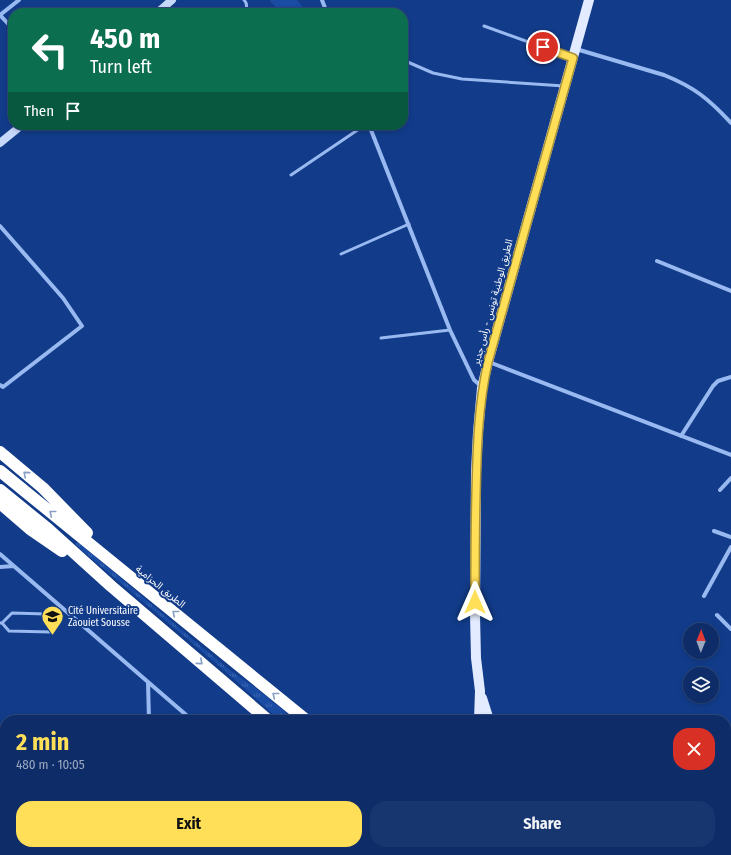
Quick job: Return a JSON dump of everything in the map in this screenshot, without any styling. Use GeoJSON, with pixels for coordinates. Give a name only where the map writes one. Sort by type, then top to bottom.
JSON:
{"type":"FeatureCollection","features":[{"type":"Feature","properties":{"kind":"highway"},"geometry":{"type":"LineString","coordinates":[[0,452],[43,488],[123,570]]}},
{"type":"Feature","properties":{"kind":"highway","name":"الطريق الحزامية"},"geometry":{"type":"LineString","coordinates":[[0,471],[300,715]]}},
{"type":"Feature","properties":{"kind":"highway"},"geometry":{"type":"LineString","coordinates":[[0,490],[48,529],[111,586],[262,715]]}},
{"type":"Feature","properties":{"kind":"highway"},"geometry":{"type":"LineString","coordinates":[[0,503],[30,528],[111,586]]}},
{"type":"Feature","properties":{"kind":"main road"},"geometry":{"type":"LineString","coordinates":[[162,8],[172,0]]}},
{"type":"Feature","properties":{"kind":"main road","name":"الطريق الوطنية تونس - رأس جدير"},"geometry":{"type":"LineString","coordinates":[[487,715],[480,691],[476,658],[475,615],[475,533],[478,432],[482,388],[589,0]]}},
{"type":"Feature","properties":{"kind":"main road"},"geometry":{"type":"LineString","coordinates":[[0,143],[16,130]]}},
{"type":"Feature","properties":{"kind":"main road","name":"الطريق الوطنية تونس - رأس جدير"},"geometry":{"type":"LineString","coordinates":[[479,715],[480,691]]}},
{"type":"Feature","properties":{"kind":"street"},"geometry":{"type":"LineString","coordinates":[[9,8],[19,0]]}},
{"type":"Feature","properties":{"kind":"street"},"geometry":{"type":"LineString","coordinates":[[8,9],[0,15],[8,24]]}},
{"type":"Feature","properties":{"kind":"street"},"geometry":{"type":"LineString","coordinates":[[574,53],[664,75],[678,80],[701,94],[731,123]]}},
{"type":"Feature","properties":{"kind":"street"},"geometry":{"type":"LineString","coordinates":[[371,130],[450,330],[474,380],[482,388]]}},
{"type":"Feature","properties":{"kind":"street"},"geometry":{"type":"LineString","coordinates":[[0,226],[63,298],[82,326],[3,387],[0,384]]}},
{"type":"Feature","properties":{"kind":"street"},"geometry":{"type":"LineString","coordinates":[[657,260],[731,291]]}},
{"type":"Feature","properties":{"kind":"street"},"geometry":{"type":"LineString","coordinates":[[488,362],[731,455]]}},
{"type":"Feature","properties":{"kind":"street"},"geometry":{"type":"LineString","coordinates":[[681,436],[713,386],[723,378],[731,378]]}},
{"type":"Feature","properties":{"kind":"street"},"geometry":{"type":"LineString","coordinates":[[720,490],[731,478]]}},
{"type":"Feature","properties":{"kind":"street"},"geometry":{"type":"LineString","coordinates":[[714,531],[731,537]]}},
{"type":"Feature","properties":{"kind":"street"},"geometry":{"type":"LineString","coordinates":[[704,596],[731,546]]}},
{"type":"Feature","properties":{"kind":"street"},"geometry":{"type":"LineString","coordinates":[[0,554],[186,715]]}},
{"type":"Feature","properties":{"kind":"street"},"geometry":{"type":"LineString","coordinates":[[0,567],[14,566]]}},
{"type":"Feature","properties":{"kind":"street"},"geometry":{"type":"LineString","coordinates":[[717,615],[730,625]]}},
{"type":"Feature","properties":{"kind":"street"},"geometry":{"type":"LineString","coordinates":[[148,682],[149,715]]}},
{"type":"Feature","properties":{"kind":"lane"},"geometry":{"type":"LineString","coordinates":[[484,26],[574,53]]}},
{"type":"Feature","properties":{"kind":"lane"},"geometry":{"type":"LineString","coordinates":[[408,62],[433,73],[462,79],[565,86]]}},
{"type":"Feature","properties":{"kind":"lane"},"geometry":{"type":"LineString","coordinates":[[291,175],[358,130]]}},
{"type":"Feature","properties":{"kind":"lane"},"geometry":{"type":"LineString","coordinates":[[341,254],[409,224]]}},
{"type":"Feature","properties":{"kind":"lane"},"geometry":{"type":"LineString","coordinates":[[381,338],[450,330]]}},
{"type":"Feature","properties":{"kind":"lane"},"geometry":{"type":"LineString","coordinates":[[12,613],[46,614],[58,619],[57,625],[52,632],[9,631],[1,623],[12,613]]}},
{"type":"Feature","properties":{"kind":"green space"},"geometry":{"type":"Polygon","coordinates":[[[297,0],[304,8],[276,8],[270,1],[297,0]]]}},
{"type":"Feature","properties":{"kind":"green space"},"geometry":{"type":"Polygon","coordinates":[[[78,542],[231,671],[257,689],[289,715],[274,715],[204,653],[75,544],[78,542]]]}},
{"type":"Feature","properties":{"kind":"place","name":"Cité Universitaire Zaouiet Sousse"},"geometry":{"type":"Point","coordinates":[53,636]}},
{"type":"Feature","properties":{"kind":"route"},"geometry":{"type":"LineString","coordinates":[[475,602],[476,471],[482,388],[573,58],[543,47]]}}]}
